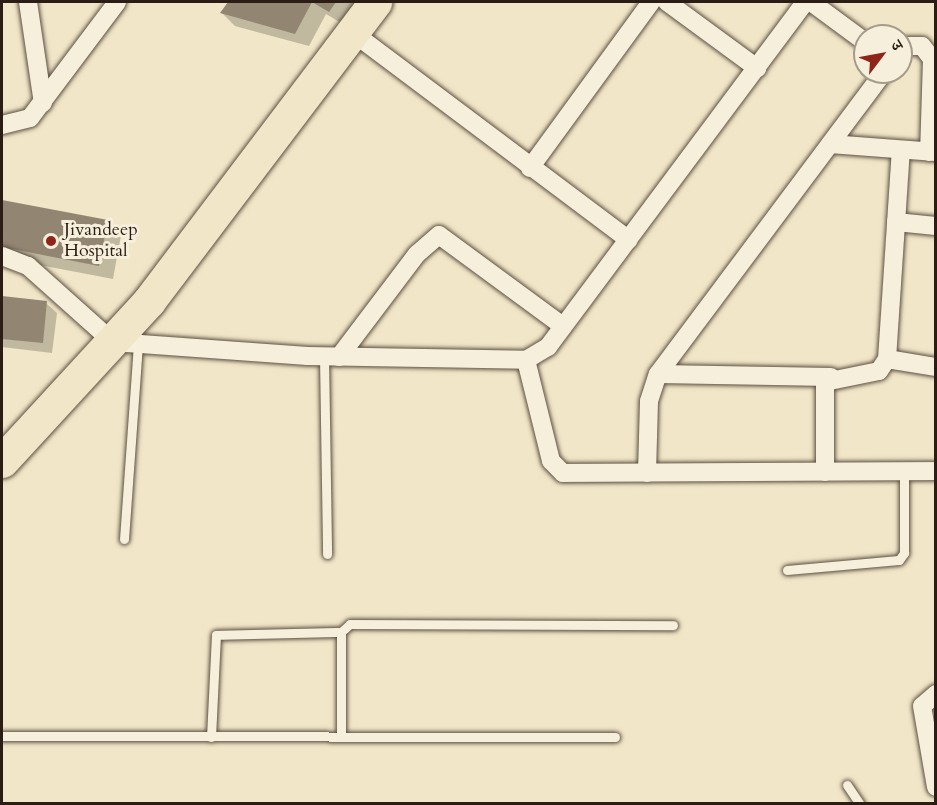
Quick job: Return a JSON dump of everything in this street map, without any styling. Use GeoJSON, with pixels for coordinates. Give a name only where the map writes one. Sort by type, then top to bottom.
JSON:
{"type":"FeatureCollection","features":[{"type":"Feature","properties":{"kind":"highway"},"geometry":{"type":"LineString","coordinates":[[2,461],[125,343],[375,2]]}},
{"type":"Feature","properties":{"kind":"street"},"geometry":{"type":"LineString","coordinates":[[28,2],[43,103]]}},
{"type":"Feature","properties":{"kind":"street"},"geometry":{"type":"LineString","coordinates":[[2,125],[30,118],[117,2]]}},
{"type":"Feature","properties":{"kind":"street"},"geometry":{"type":"LineString","coordinates":[[530,168],[651,2]]}},
{"type":"Feature","properties":{"kind":"street"},"geometry":{"type":"LineString","coordinates":[[667,2],[757,68]]}},
{"type":"Feature","properties":{"kind":"street"},"geometry":{"type":"LineString","coordinates":[[2,256],[28,266],[125,343],[332,356],[526,360],[548,346],[805,2]]}},
{"type":"Feature","properties":{"kind":"street"},"geometry":{"type":"LineString","coordinates":[[811,2],[853,33]]}},
{"type":"Feature","properties":{"kind":"street"},"geometry":{"type":"LineString","coordinates":[[352,32],[628,240]]}},
{"type":"Feature","properties":{"kind":"street"},"geometry":{"type":"LineString","coordinates":[[830,144],[932,152],[932,59],[922,45],[913,45]]}},
{"type":"Feature","properties":{"kind":"street"},"geometry":{"type":"LineString","coordinates":[[647,473],[649,401],[658,374],[875,84]]}},
{"type":"Feature","properties":{"kind":"street"},"geometry":{"type":"LineString","coordinates":[[658,374],[831,377],[879,371],[887,358],[901,150]]}},
{"type":"Feature","properties":{"kind":"street"},"geometry":{"type":"LineString","coordinates":[[896,222],[936,226]]}},
{"type":"Feature","properties":{"kind":"street"},"geometry":{"type":"LineString","coordinates":[[332,356],[417,254],[439,235],[563,326]]}},
{"type":"Feature","properties":{"kind":"street"},"geometry":{"type":"LineString","coordinates":[[887,358],[936,368]]}},
{"type":"Feature","properties":{"kind":"street"},"geometry":{"type":"LineString","coordinates":[[526,360],[555,469],[647,473],[936,471]]}},
{"type":"Feature","properties":{"kind":"street"},"geometry":{"type":"LineString","coordinates":[[825,472],[824,391],[831,377]]}},
{"type":"Feature","properties":{"kind":"street"},"geometry":{"type":"LineString","coordinates":[[936,694],[922,706],[936,787]]}},
{"type":"Feature","properties":{"kind":"lane"},"geometry":{"type":"LineString","coordinates":[[124,539],[125,343]]}},
{"type":"Feature","properties":{"kind":"lane"},"geometry":{"type":"LineString","coordinates":[[327,554],[332,356]]}},
{"type":"Feature","properties":{"kind":"lane"},"geometry":{"type":"LineString","coordinates":[[787,570],[899,561],[904,553],[904,471]]}},
{"type":"Feature","properties":{"kind":"lane"},"geometry":{"type":"LineString","coordinates":[[211,737],[216,635],[342,632],[350,624],[674,625]]}},
{"type":"Feature","properties":{"kind":"lane"},"geometry":{"type":"LineString","coordinates":[[341,736],[342,632]]}},
{"type":"Feature","properties":{"kind":"lane"},"geometry":{"type":"LineString","coordinates":[[2,736],[615,736]]}},
{"type":"Feature","properties":{"kind":"lane"},"geometry":{"type":"LineString","coordinates":[[847,785],[860,804]]}},
{"type":"Feature","properties":{"kind":"building"},"geometry":{"type":"Polygon","coordinates":[[[228,2],[312,2],[295,34],[220,13],[228,2]]]}},
{"type":"Feature","properties":{"kind":"building"},"geometry":{"type":"Polygon","coordinates":[[[312,2],[336,2],[329,12],[312,2]]]}},
{"type":"Feature","properties":{"kind":"building"},"geometry":{"type":"Polygon","coordinates":[[[2,200],[108,220],[99,266],[2,247],[2,200]]]}},
{"type":"Feature","properties":{"kind":"building"},"geometry":{"type":"Polygon","coordinates":[[[2,296],[47,301],[43,343],[2,339],[2,296]]]}},
{"type":"Feature","properties":{"kind":"place","name":"Jivandeep Hospital"},"geometry":{"type":"Point","coordinates":[51,241]}}]}
